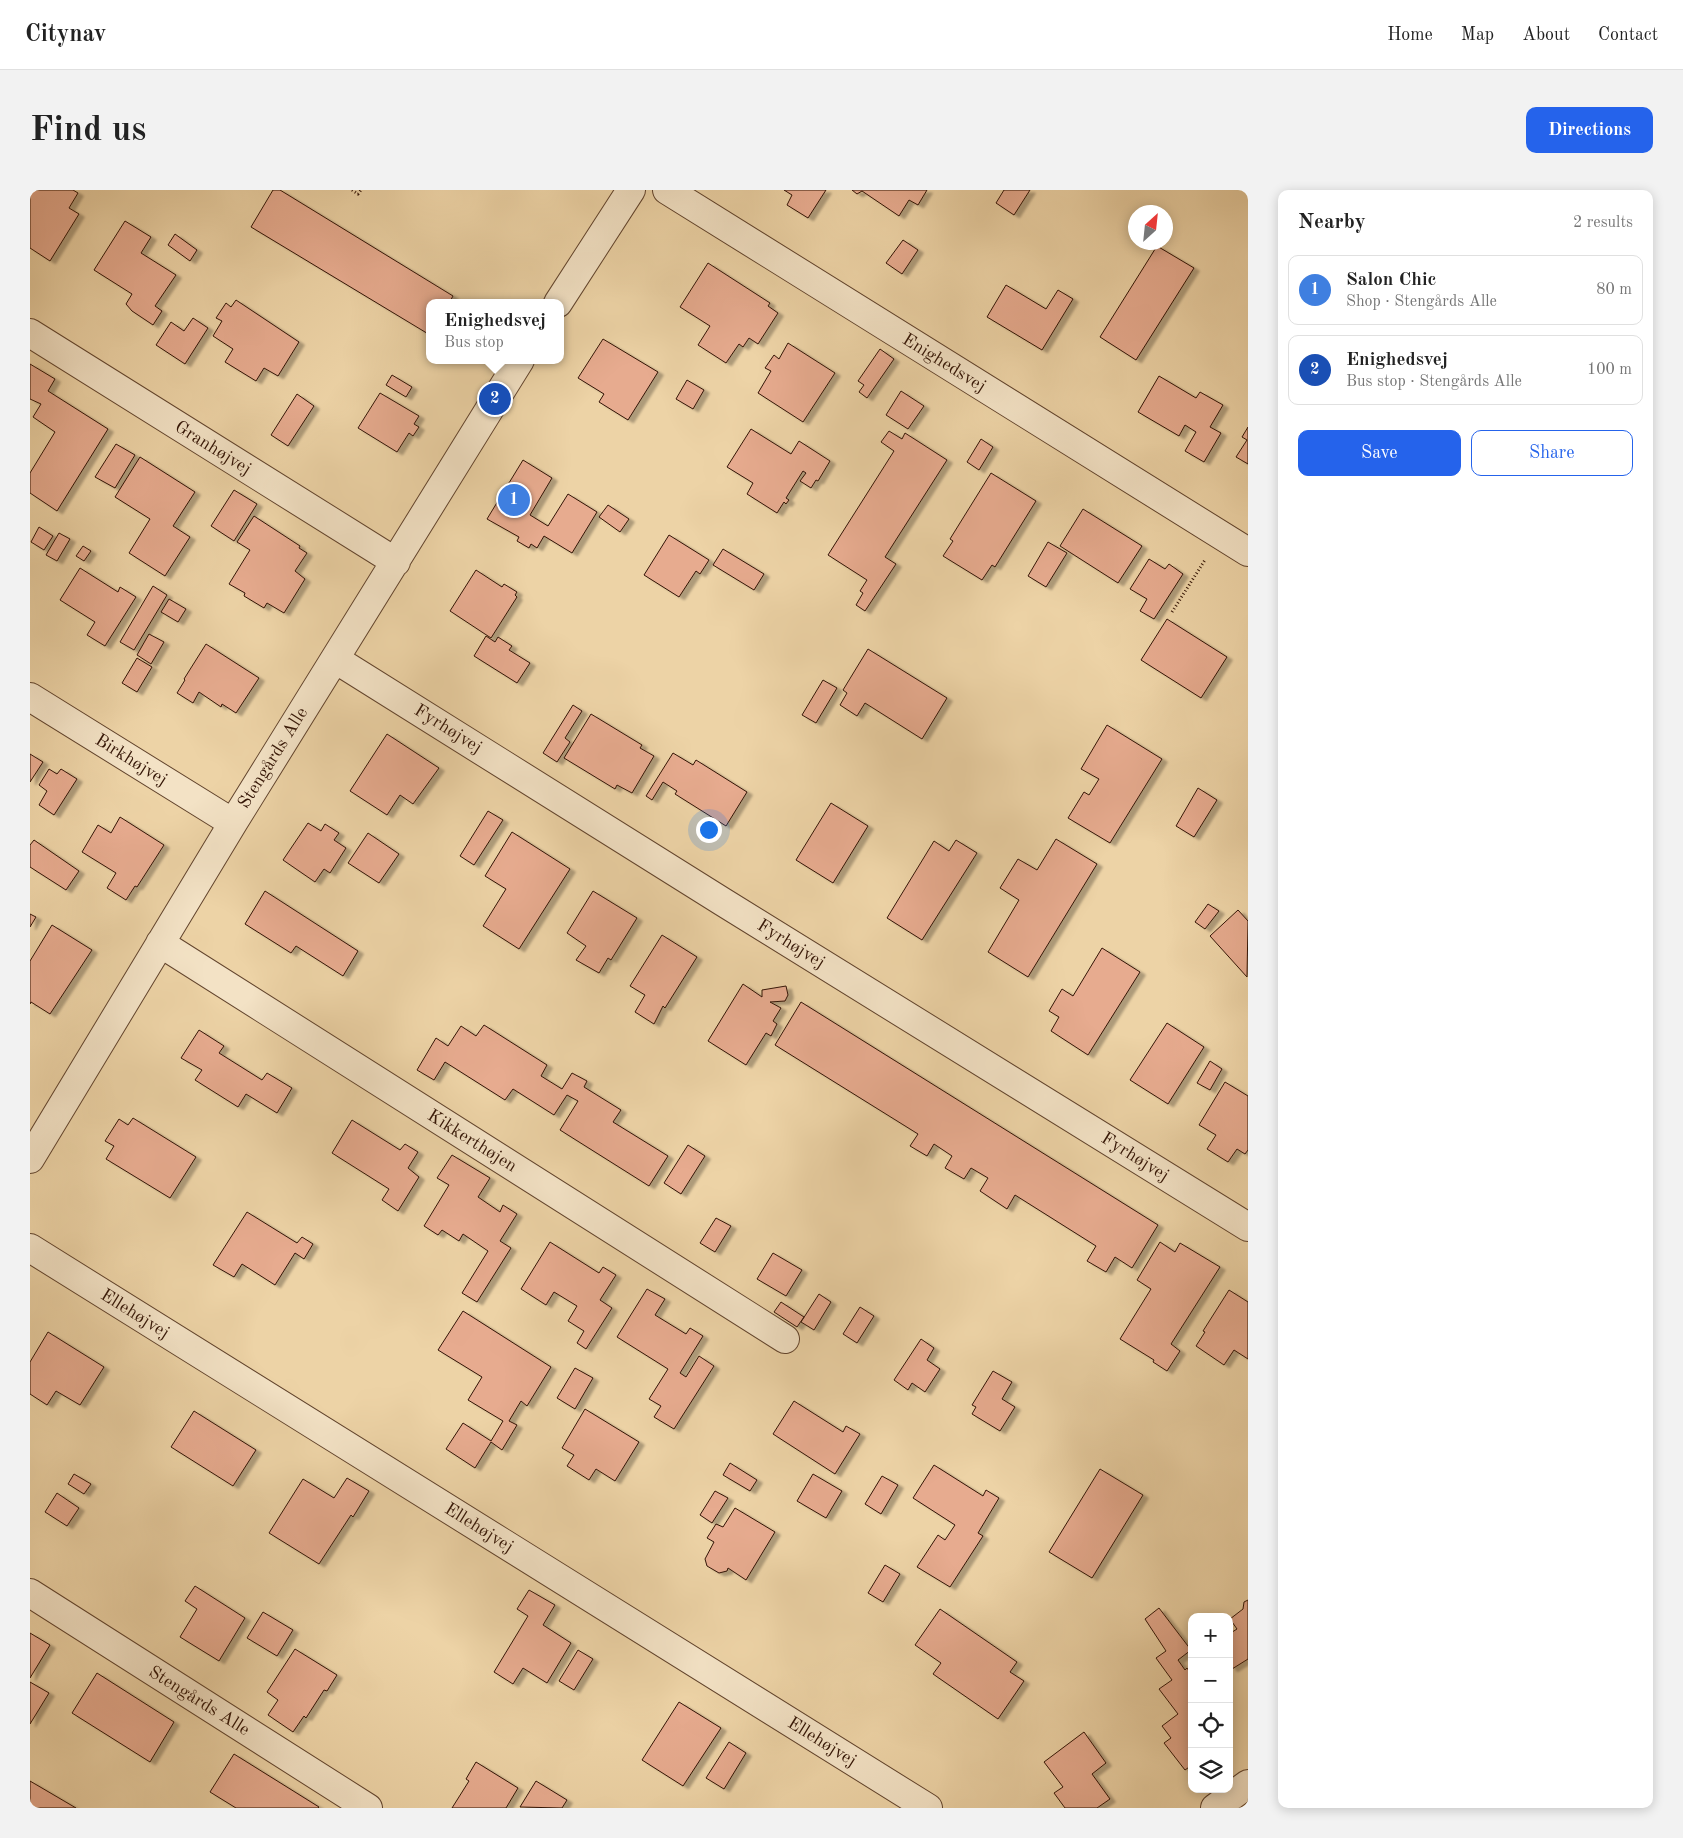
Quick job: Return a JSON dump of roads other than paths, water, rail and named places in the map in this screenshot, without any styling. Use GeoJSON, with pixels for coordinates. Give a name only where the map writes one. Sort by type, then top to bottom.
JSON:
{"type":"FeatureCollection","features":[{"type":"Feature","properties":{"kind":"street"},"geometry":{"type":"LineString","coordinates":[[561,299],[631,190]]}},
{"type":"Feature","properties":{"kind":"street","name":"Enighedsvej"},"geometry":{"type":"LineString","coordinates":[[667,190],[1248,552]]}},
{"type":"Feature","properties":{"kind":"street","name":"Granhøjvej"},"geometry":{"type":"LineString","coordinates":[[30,333],[396,562]]}},
{"type":"Feature","properties":{"kind":"street","name":"Stengårds Alle"},"geometry":{"type":"LineString","coordinates":[[30,1158],[233,824],[517,364]]}},
{"type":"Feature","properties":{"kind":"street","name":"Fyrhøjvej"},"geometry":{"type":"LineString","coordinates":[[336,658],[723,902],[1248,1227]]}},
{"type":"Feature","properties":{"kind":"street","name":"Birkhøjvej"},"geometry":{"type":"LineString","coordinates":[[30,697],[233,824]]}},
{"type":"Feature","properties":{"kind":"street","name":"Kikkerthøjen"},"geometry":{"type":"LineString","coordinates":[[160,943],[785,1339]]}},
{"type":"Feature","properties":{"kind":"street","name":"Ellehøjvej"},"geometry":{"type":"LineString","coordinates":[[30,1248],[928,1808]]}},
{"type":"Feature","properties":{"kind":"street","name":"Stengårds Alle"},"geometry":{"type":"LineString","coordinates":[[30,1593],[368,1808]]}},
{"type":"Feature","properties":{"kind":"street"},"geometry":{"type":"LineString","coordinates":[[1215,1808],[1248,1784]]}},
{"type":"Feature","properties":{"kind":"place","name":"Enighedsvej"},"geometry":{"type":"Point","coordinates":[495,399]}},
{"type":"Feature","properties":{"kind":"place","name":"Salon Chic"},"geometry":{"type":"Point","coordinates":[514,500]}}]}
